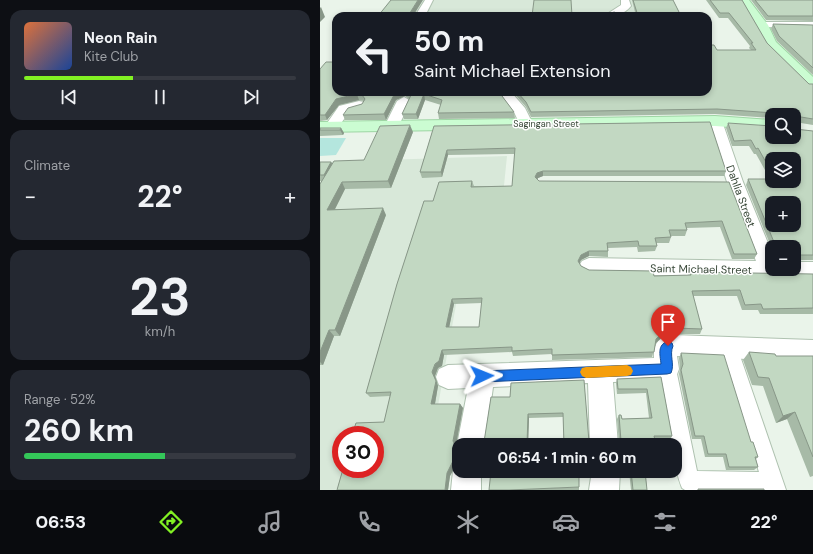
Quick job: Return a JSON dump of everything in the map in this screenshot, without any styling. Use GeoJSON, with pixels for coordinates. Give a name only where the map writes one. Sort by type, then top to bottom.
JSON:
{"type":"FeatureCollection","features":[{"type":"Feature","properties":{"kind":"main road"},"geometry":{"type":"LineString","coordinates":[[744,0],[764,29],[771,44],[813,85]]}},
{"type":"Feature","properties":{"kind":"main road","name":"Sagingan Street"},"geometry":{"type":"LineString","coordinates":[[326,126],[715,121],[765,125]]}},
{"type":"Feature","properties":{"kind":"street"},"geometry":{"type":"LineString","coordinates":[[422,12],[429,0]]}},
{"type":"Feature","properties":{"kind":"street"},"geometry":{"type":"LineString","coordinates":[[616,12],[624,8],[625,0]]}},
{"type":"Feature","properties":{"kind":"street"},"geometry":{"type":"LineString","coordinates":[[764,29],[813,26]]}},
{"type":"Feature","properties":{"kind":"street"},"geometry":{"type":"LineString","coordinates":[[764,29],[800,33]]}},
{"type":"Feature","properties":{"kind":"street"},"geometry":{"type":"LineString","coordinates":[[507,96],[520,111],[526,124]]}},
{"type":"Feature","properties":{"kind":"street"},"geometry":{"type":"LineString","coordinates":[[392,124],[404,101]]}},
{"type":"Feature","properties":{"kind":"street"},"geometry":{"type":"LineString","coordinates":[[326,126],[344,109],[359,104]]}},
{"type":"Feature","properties":{"kind":"street","name":"Dahlia Street"},"geometry":{"type":"LineString","coordinates":[[715,121],[726,182],[765,262]]}},
{"type":"Feature","properties":{"kind":"street","name":"Saint Michael Street"},"geometry":{"type":"LineString","coordinates":[[589,266],[765,270]]}},
{"type":"Feature","properties":{"kind":"street","name":"Saint Michael Street"},"geometry":{"type":"LineString","coordinates":[[801,270],[813,270]]}},
{"type":"Feature","properties":{"kind":"street"},"geometry":{"type":"LineString","coordinates":[[728,347],[773,487],[689,481],[667,369],[665,349],[668,346],[728,347],[813,351]]}},
{"type":"Feature","properties":{"kind":"street"},"geometry":{"type":"LineString","coordinates":[[448,377],[667,369]]}},
{"type":"Feature","properties":{"kind":"street"},"geometry":{"type":"LineString","coordinates":[[600,372],[604,438]]}},
{"type":"Feature","properties":{"kind":"street"},"geometry":{"type":"LineString","coordinates":[[473,438],[482,376]]}},
{"type":"Feature","properties":{"kind":"street"},"geometry":{"type":"LineString","coordinates":[[466,490],[467,478]]}},
{"type":"Feature","properties":{"kind":"street"},"geometry":{"type":"LineString","coordinates":[[604,490],[605,478]]}},
{"type":"Feature","properties":{"kind":"shaded area"},"geometry":{"type":"Polygon","coordinates":[[[390,0],[671,0],[677,12],[381,12],[390,0]]]}},
{"type":"Feature","properties":{"kind":"shaded area"},"geometry":{"type":"Polygon","coordinates":[[[320,138],[346,138],[336,155],[320,156],[320,138]]]}},
{"type":"Feature","properties":{"kind":"shaded area"},"geometry":{"type":"Polygon","coordinates":[[[507,156],[500,225],[470,226],[423,490],[320,490],[320,162],[507,156]]]}},
{"type":"Feature","properties":{"kind":"building"},"geometry":{"type":"Polygon","coordinates":[[[391,0],[418,0],[410,12],[381,12],[391,0]]]}},
{"type":"Feature","properties":{"kind":"building"},"geometry":{"type":"Polygon","coordinates":[[[534,0],[571,0],[572,12],[532,12],[534,0]]]}},
{"type":"Feature","properties":{"kind":"building"},"geometry":{"type":"Polygon","coordinates":[[[633,0],[673,0],[679,12],[637,12],[633,0]]]}},
{"type":"Feature","properties":{"kind":"building"},"geometry":{"type":"Polygon","coordinates":[[[710,0],[742,0],[767,43],[809,84],[813,84],[813,119],[801,117],[801,108],[765,108],[765,112],[717,109],[531,112],[526,102],[521,96],[712,96],[712,45],[714,45],[717,50],[756,50],[751,43],[753,43],[729,13],[720,13],[710,0]]]}},
{"type":"Feature","properties":{"kind":"building"},"geometry":{"type":"Polygon","coordinates":[[[755,0],[813,0],[813,16],[768,16],[755,0]]]}},
{"type":"Feature","properties":{"kind":"building"},"geometry":{"type":"Polygon","coordinates":[[[773,24],[813,25],[813,68],[779,36],[773,24]]]}},
{"type":"Feature","properties":{"kind":"building"},"geometry":{"type":"Polygon","coordinates":[[[326,62],[332,62],[332,96],[349,96],[336,99],[325,115],[320,115],[320,69],[326,62]]]}},
{"type":"Feature","properties":{"kind":"building"},"geometry":{"type":"Polygon","coordinates":[[[363,96],[393,96],[384,114],[343,115],[348,108],[362,104],[365,99],[363,96]]]}},
{"type":"Feature","properties":{"kind":"building"},"geometry":{"type":"Polygon","coordinates":[[[411,96],[423,96],[416,114],[402,114],[411,96]]]}},
{"type":"Feature","properties":{"kind":"building"},"geometry":{"type":"Polygon","coordinates":[[[430,96],[502,96],[514,112],[438,113],[442,100],[430,96]]]}},
{"type":"Feature","properties":{"kind":"building"},"geometry":{"type":"Polygon","coordinates":[[[710,122],[726,171],[543,171],[537,173],[535,177],[539,181],[729,182],[757,254],[734,254],[722,221],[685,223],[687,230],[669,230],[671,237],[655,238],[657,246],[639,246],[638,241],[607,243],[608,251],[589,251],[581,255],[578,261],[581,266],[589,270],[653,271],[654,276],[691,275],[690,272],[765,273],[765,276],[801,276],[801,274],[813,274],[813,308],[763,309],[761,304],[745,305],[740,290],[692,291],[702,329],[675,328],[665,331],[656,339],[654,352],[552,355],[552,349],[512,351],[512,347],[442,350],[439,361],[435,364],[432,372],[436,381],[431,404],[460,404],[454,438],[452,438],[452,463],[447,473],[445,490],[337,490],[340,478],[384,478],[384,426],[355,426],[356,423],[384,422],[391,392],[366,393],[397,284],[424,201],[433,201],[439,182],[472,181],[471,187],[512,186],[515,148],[447,150],[441,172],[420,172],[434,126],[710,122]],[[482,298],[452,299],[446,327],[479,327],[482,298]]]}},
{"type":"Feature","properties":{"kind":"building"},"geometry":{"type":"Polygon","coordinates":[[[728,123],[765,126],[765,144],[801,144],[801,130],[813,131],[813,255],[801,255],[801,240],[773,240],[770,232],[801,232],[801,196],[765,196],[765,220],[748,179],[765,179],[765,188],[801,188],[801,152],[765,152],[765,160],[758,148],[756,149],[751,140],[734,141],[728,123]]]}},
{"type":"Feature","properties":{"kind":"building"},"geometry":{"type":"Polygon","coordinates":[[[410,125],[388,181],[342,182],[327,210],[383,208],[335,330],[329,330],[320,352],[320,184],[334,161],[364,160],[380,126],[410,125]]]}},
{"type":"Feature","properties":{"kind":"building"},"geometry":{"type":"Polygon","coordinates":[[[320,128],[341,128],[340,130],[320,130],[320,128]]]}},
{"type":"Feature","properties":{"kind":"building"},"geometry":{"type":"Polygon","coordinates":[[[320,162],[331,162],[324,175],[320,175],[320,162]]]}},
{"type":"Feature","properties":{"kind":"building"},"geometry":{"type":"Polygon","coordinates":[[[749,352],[775,354],[776,356],[813,356],[813,457],[795,412],[783,416],[769,378],[758,377],[749,352]]]}},
{"type":"Feature","properties":{"kind":"building"},"geometry":{"type":"Polygon","coordinates":[[[681,353],[724,355],[751,442],[753,442],[758,457],[755,457],[758,467],[729,467],[726,454],[708,454],[704,436],[695,436],[681,370],[683,364],[681,353]]]}},
{"type":"Feature","properties":{"kind":"building"},"geometry":{"type":"Polygon","coordinates":[[[661,377],[672,436],[654,436],[654,438],[621,438],[619,415],[621,415],[622,419],[652,418],[647,389],[618,389],[617,379],[661,377]]]}},
{"type":"Feature","properties":{"kind":"building"},"geometry":{"type":"Polygon","coordinates":[[[584,380],[589,438],[564,438],[563,413],[528,414],[527,438],[485,438],[491,397],[510,397],[511,383],[584,380]]]}},
{"type":"Feature","properties":{"kind":"building"},"geometry":{"type":"Polygon","coordinates":[[[490,478],[579,478],[579,487],[489,490],[490,478]]]}},
{"type":"Feature","properties":{"kind":"building"},"geometry":{"type":"Polygon","coordinates":[[[632,478],[646,478],[647,490],[633,490],[632,478]]]}},
{"type":"Feature","properties":{"kind":"building"},"geometry":{"type":"Polygon","coordinates":[[[764,489],[764,490],[698,490],[764,489]]]}},
{"type":"Feature","properties":{"kind":"slow traffic"},"geometry":{"type":"LineString","coordinates":[[586,372],[627,371]]}},
{"type":"Feature","properties":{"kind":"route"},"geometry":{"type":"LineString","coordinates":[[482,376],[667,369],[665,349],[668,346]]}}]}
